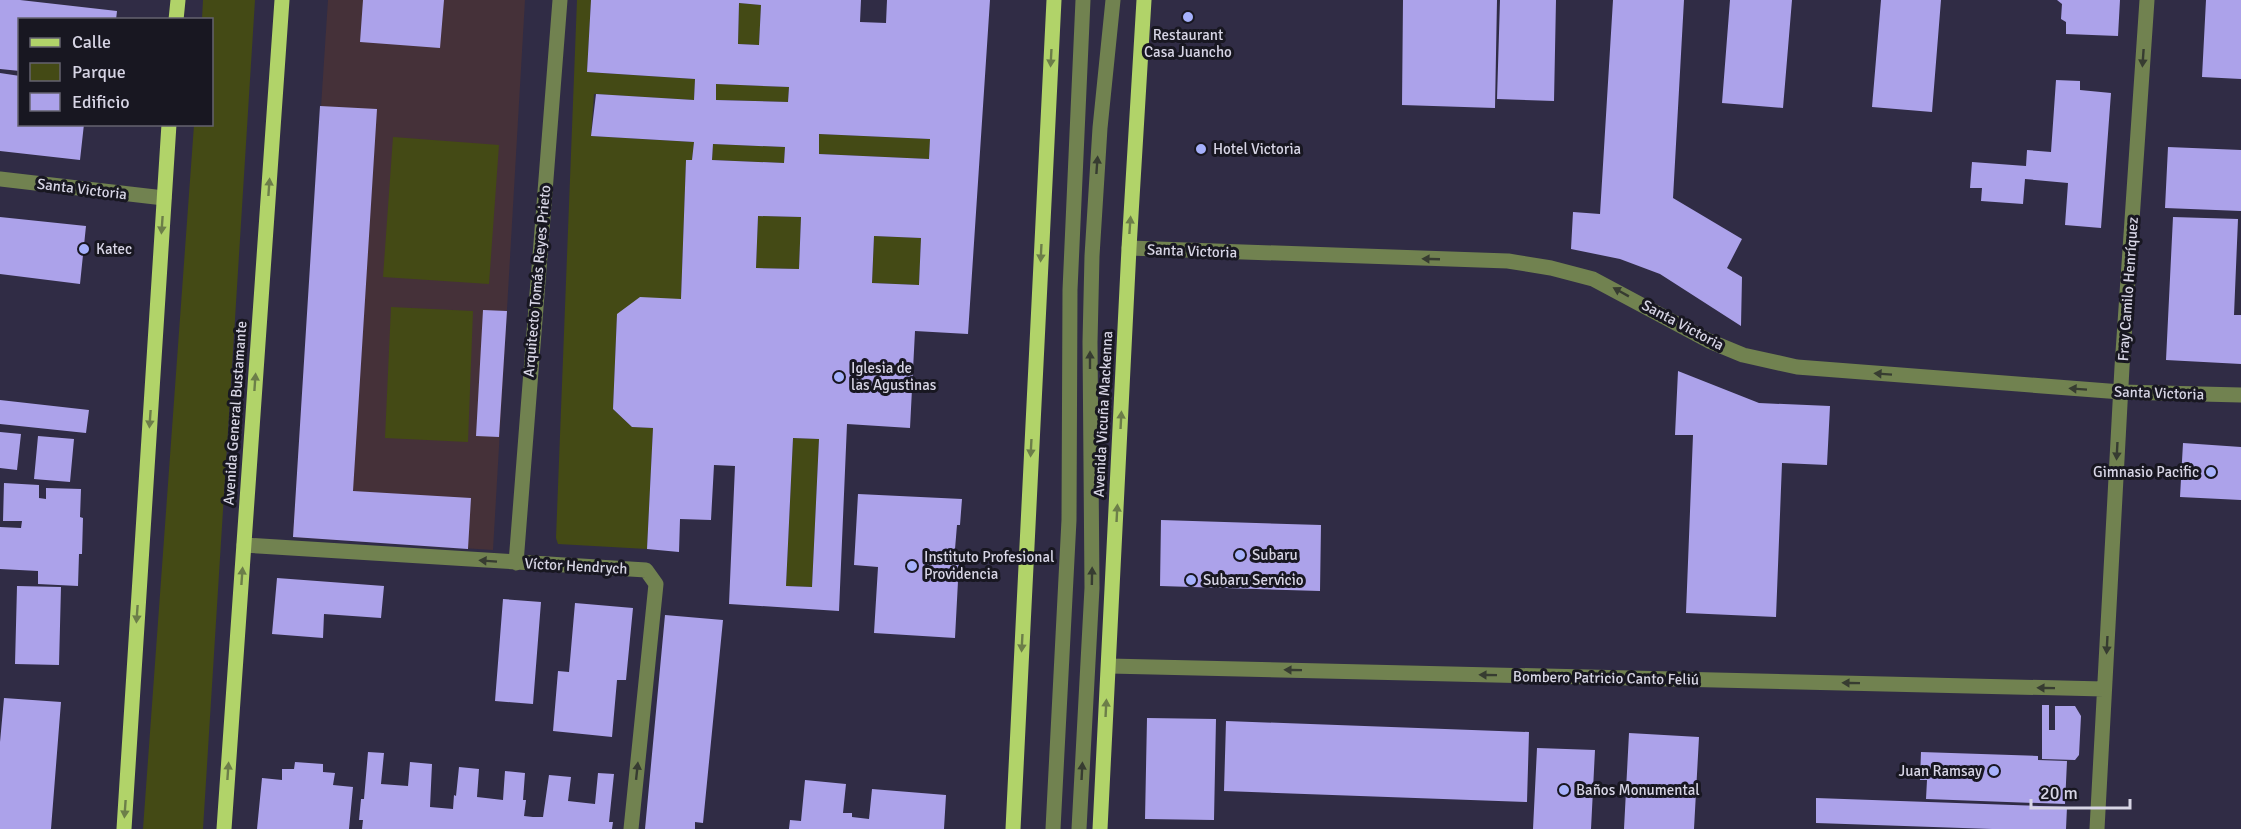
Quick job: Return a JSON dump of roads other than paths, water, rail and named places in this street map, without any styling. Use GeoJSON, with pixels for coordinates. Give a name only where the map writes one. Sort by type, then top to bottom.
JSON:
{"type":"FeatureCollection","features":[{"type":"Feature","properties":{"kind":"main road"},"geometry":{"type":"LineString","coordinates":[[176,18],[178,0]]}},
{"type":"Feature","properties":{"kind":"main road","name":"Avenida General Bustamante"},"geometry":{"type":"LineString","coordinates":[[224,829],[282,0]]}},
{"type":"Feature","properties":{"kind":"main road"},"geometry":{"type":"LineString","coordinates":[[1012,829],[1053,0]]}},
{"type":"Feature","properties":{"kind":"main road","name":"Avenida Vicuña Mackenna"},"geometry":{"type":"LineString","coordinates":[[1100,829],[1129,248],[1144,0]]}},
{"type":"Feature","properties":{"kind":"main road"},"geometry":{"type":"LineString","coordinates":[[123,829],[169,126]]}},
{"type":"Feature","properties":{"kind":"street","name":"Arquitecto Tomás Reyes Prieto"},"geometry":{"type":"LineString","coordinates":[[516,563],[560,0]]}},
{"type":"Feature","properties":{"kind":"street"},"geometry":{"type":"LineString","coordinates":[[1053,829],[1069,520],[1070,291],[1083,0]]}},
{"type":"Feature","properties":{"kind":"street"},"geometry":{"type":"LineString","coordinates":[[1079,829],[1092,588],[1090,342],[1092,256],[1100,128],[1113,0]]}},
{"type":"Feature","properties":{"kind":"street","name":"Fray Camilo Henríquez"},"geometry":{"type":"LineString","coordinates":[[2097,829],[2121,392],[2147,0]]}},
{"type":"Feature","properties":{"kind":"street","name":"Santa Victoria"},"geometry":{"type":"LineString","coordinates":[[0,179],[164,198]]}},
{"type":"Feature","properties":{"kind":"street","name":"Santa Victoria"},"geometry":{"type":"LineString","coordinates":[[1129,248],[1508,261],[1593,279],[1709,341],[1743,355],[1772,362],[1825,370],[2121,392],[2241,395]]}},
{"type":"Feature","properties":{"kind":"street","name":"Víctor Hendrych"},"geometry":{"type":"LineString","coordinates":[[244,545],[646,570],[656,584],[631,829]]}},
{"type":"Feature","properties":{"kind":"street","name":"Bombero Patricio Canto Feliú"},"geometry":{"type":"LineString","coordinates":[[1108,666],[2104,689]]}},
{"type":"Feature","properties":{"kind":"place","name":"Restaurant Casa Juancho"},"geometry":{"type":"Point","coordinates":[1188,17]}},
{"type":"Feature","properties":{"kind":"place","name":"Hotel Victoria"},"geometry":{"type":"Point","coordinates":[1201,149]}},
{"type":"Feature","properties":{"kind":"place","name":"Katec"},"geometry":{"type":"Point","coordinates":[84,249]}},
{"type":"Feature","properties":{"kind":"place","name":"Iglesia de las Agustinas"},"geometry":{"type":"Point","coordinates":[839,377]}},
{"type":"Feature","properties":{"kind":"place","name":"Gimnasio Pacific"},"geometry":{"type":"Point","coordinates":[2211,472]}},
{"type":"Feature","properties":{"kind":"place","name":"Subaru"},"geometry":{"type":"Point","coordinates":[1240,555]}},
{"type":"Feature","properties":{"kind":"place","name":"Instituto Profesional Providencia"},"geometry":{"type":"Point","coordinates":[912,566]}},
{"type":"Feature","properties":{"kind":"place","name":"Subaru Servicio"},"geometry":{"type":"Point","coordinates":[1191,580]}},
{"type":"Feature","properties":{"kind":"place","name":"Juan Ramsay"},"geometry":{"type":"Point","coordinates":[1994,771]}},
{"type":"Feature","properties":{"kind":"place","name":"Baños Monumental"},"geometry":{"type":"Point","coordinates":[1564,790]}}]}
